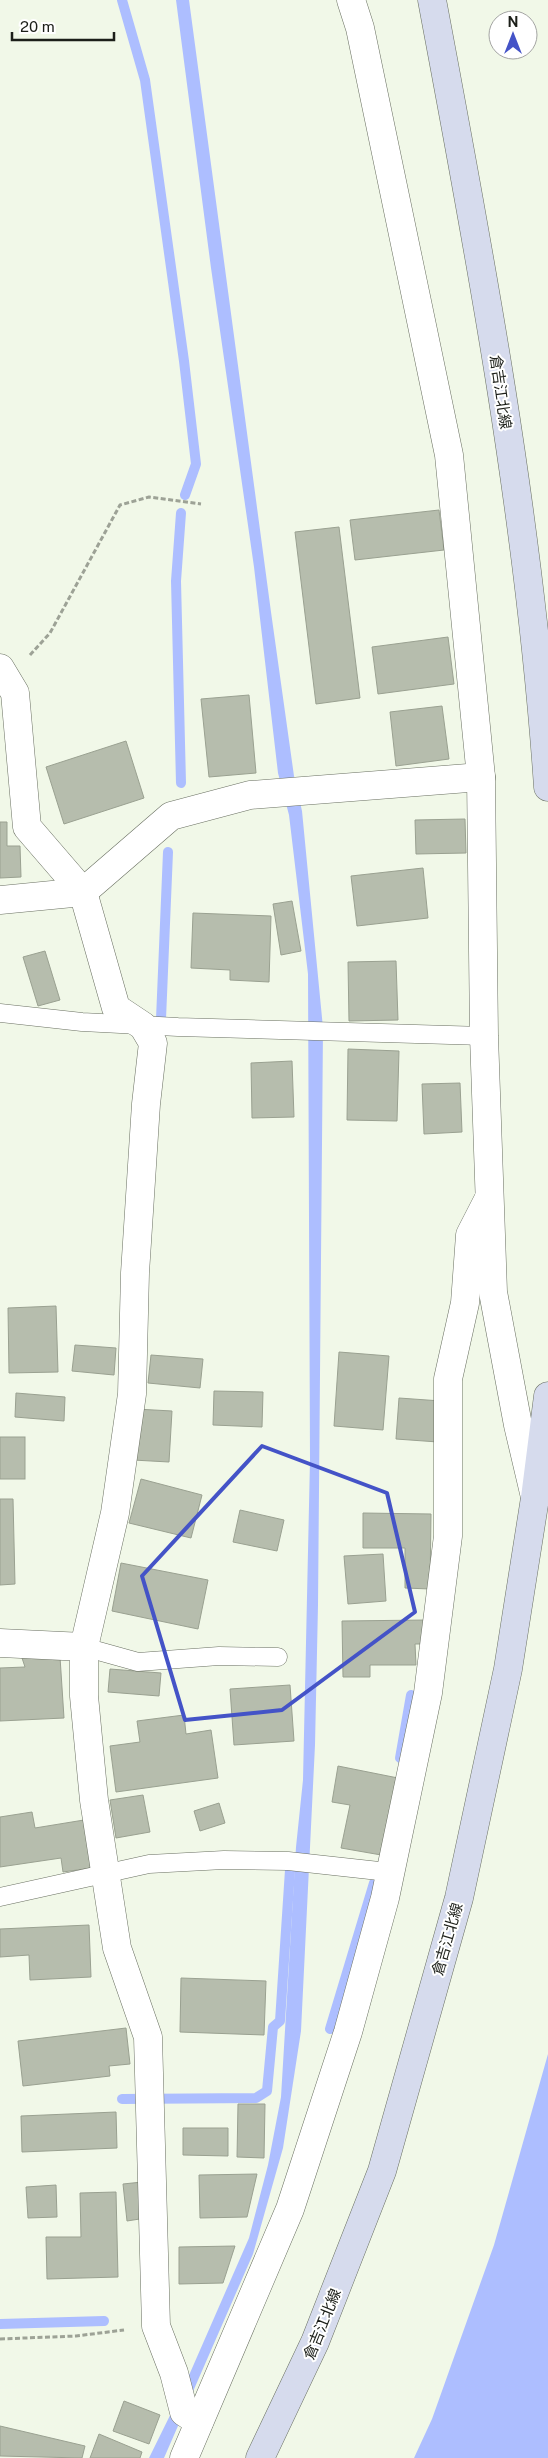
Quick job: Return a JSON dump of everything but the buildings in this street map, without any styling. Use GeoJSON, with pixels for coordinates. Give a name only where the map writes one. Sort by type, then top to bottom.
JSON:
{"type":"FeatureCollection","features":[{"type":"Feature","properties":{"kind":"main road","name":"倉吉江北線"},"geometry":{"type":"LineString","coordinates":[[432,0],[485,280],[524,543],[548,787]]}},
{"type":"Feature","properties":{"kind":"main road","name":"倉吉江北線"},"geometry":{"type":"LineString","coordinates":[[260,2458],[316,2342],[387,2152],[459,1898],[508,1669],[535,1498],[548,1396]]}},
{"type":"Feature","properties":{"kind":"street"},"geometry":{"type":"LineString","coordinates":[[351,0],[360,28],[449,455],[481,777],[484,1036],[493,1292],[518,1425],[535,1498]]}},
{"type":"Feature","properties":{"kind":"street"},"geometry":{"type":"LineString","coordinates":[[12,664],[27,826],[83,892],[116,1008],[143,1026],[153,1043],[146,1104],[138,1233],[132,1394],[115,1513],[84,1647],[84,1696],[104,1874],[117,1948],[148,2036],[156,2326],[174,2373],[184,2412],[199,2422]]}},
{"type":"Feature","properties":{"kind":"street"},"geometry":{"type":"LineString","coordinates":[[0,900],[83,892],[171,816],[250,795],[481,777]]}},
{"type":"Feature","properties":{"kind":"street"},"geometry":{"type":"LineString","coordinates":[[184,2458],[290,2209],[348,2032],[386,1898],[428,1693],[448,1536],[448,1378],[465,1303],[470,1235],[490,1194]]}},
{"type":"Feature","properties":{"kind":"street"},"geometry":{"type":"LineString","coordinates":[[0,1643],[84,1647]]}},
{"type":"Feature","properties":{"kind":"lane"},"geometry":{"type":"LineString","coordinates":[[0,1012],[82,1022],[143,1026],[484,1036]]}},
{"type":"Feature","properties":{"kind":"lane"},"geometry":{"type":"LineString","coordinates":[[84,1647],[138,1662],[219,1656],[278,1657]]}},
{"type":"Feature","properties":{"kind":"lane"},"geometry":{"type":"LineString","coordinates":[[0,1897],[149,1864],[224,1860],[288,1862],[379,1871]]}},
{"type":"Feature","properties":{"kind":"path"},"geometry":{"type":"LineString","coordinates":[[12,664],[50,633],[120,506],[149,497],[201,504]]}},
{"type":"Feature","properties":{"kind":"path"},"geometry":{"type":"LineString","coordinates":[[0,2339],[76,2336],[156,2326]]}},
{"type":"Feature","properties":{"kind":"highlighted area"},"geometry":{"type":"Polygon","coordinates":[[[262,1446],[387,1493],[415,1612],[282,1710],[185,1720],[142,1576],[262,1446]]]}},
{"type":"Feature","properties":{"kind":"water"},"geometry":{"type":"Polygon","coordinates":[[[176,0],[189,0],[271,612],[294,776],[302,811],[323,1028],[318,1605],[315,1745],[301,2031],[283,2148],[253,2254],[164,2458],[149,2458],[183,2389],[249,2238],[268,2165],[281,2097],[296,1847],[303,1780],[310,1460],[308,974],[289,815],[278,773],[254,567],[211,268],[176,0]]]}},
{"type":"Feature","properties":{"kind":"water"},"geometry":{"type":"Polygon","coordinates":[[[548,2054],[548,2458],[414,2458],[432,2419],[494,2245],[548,2054]]]}},
{"type":"Feature","properties":{"kind":"waterway"},"geometry":{"type":"LineString","coordinates":[[122,0],[145,80],[184,361],[196,464],[185,495]]}},
{"type":"Feature","properties":{"kind":"waterway"},"geometry":{"type":"LineString","coordinates":[[181,513],[176,581],[181,783]]}},
{"type":"Feature","properties":{"kind":"waterway"},"geometry":{"type":"LineString","coordinates":[[161,1019],[168,852]]}},
{"type":"Feature","properties":{"kind":"waterway"},"geometry":{"type":"LineString","coordinates":[[400,1758],[411,1695]]}},
{"type":"Feature","properties":{"kind":"waterway"},"geometry":{"type":"LineString","coordinates":[[122,2099],[256,2098],[267,2091],[273,2027],[280,2021],[290,1870]]}},
{"type":"Feature","properties":{"kind":"waterway"},"geometry":{"type":"LineString","coordinates":[[330,2029],[374,1883]]}},
{"type":"Feature","properties":{"kind":"waterway"},"geometry":{"type":"LineString","coordinates":[[0,2324],[104,2321]]}}]}
